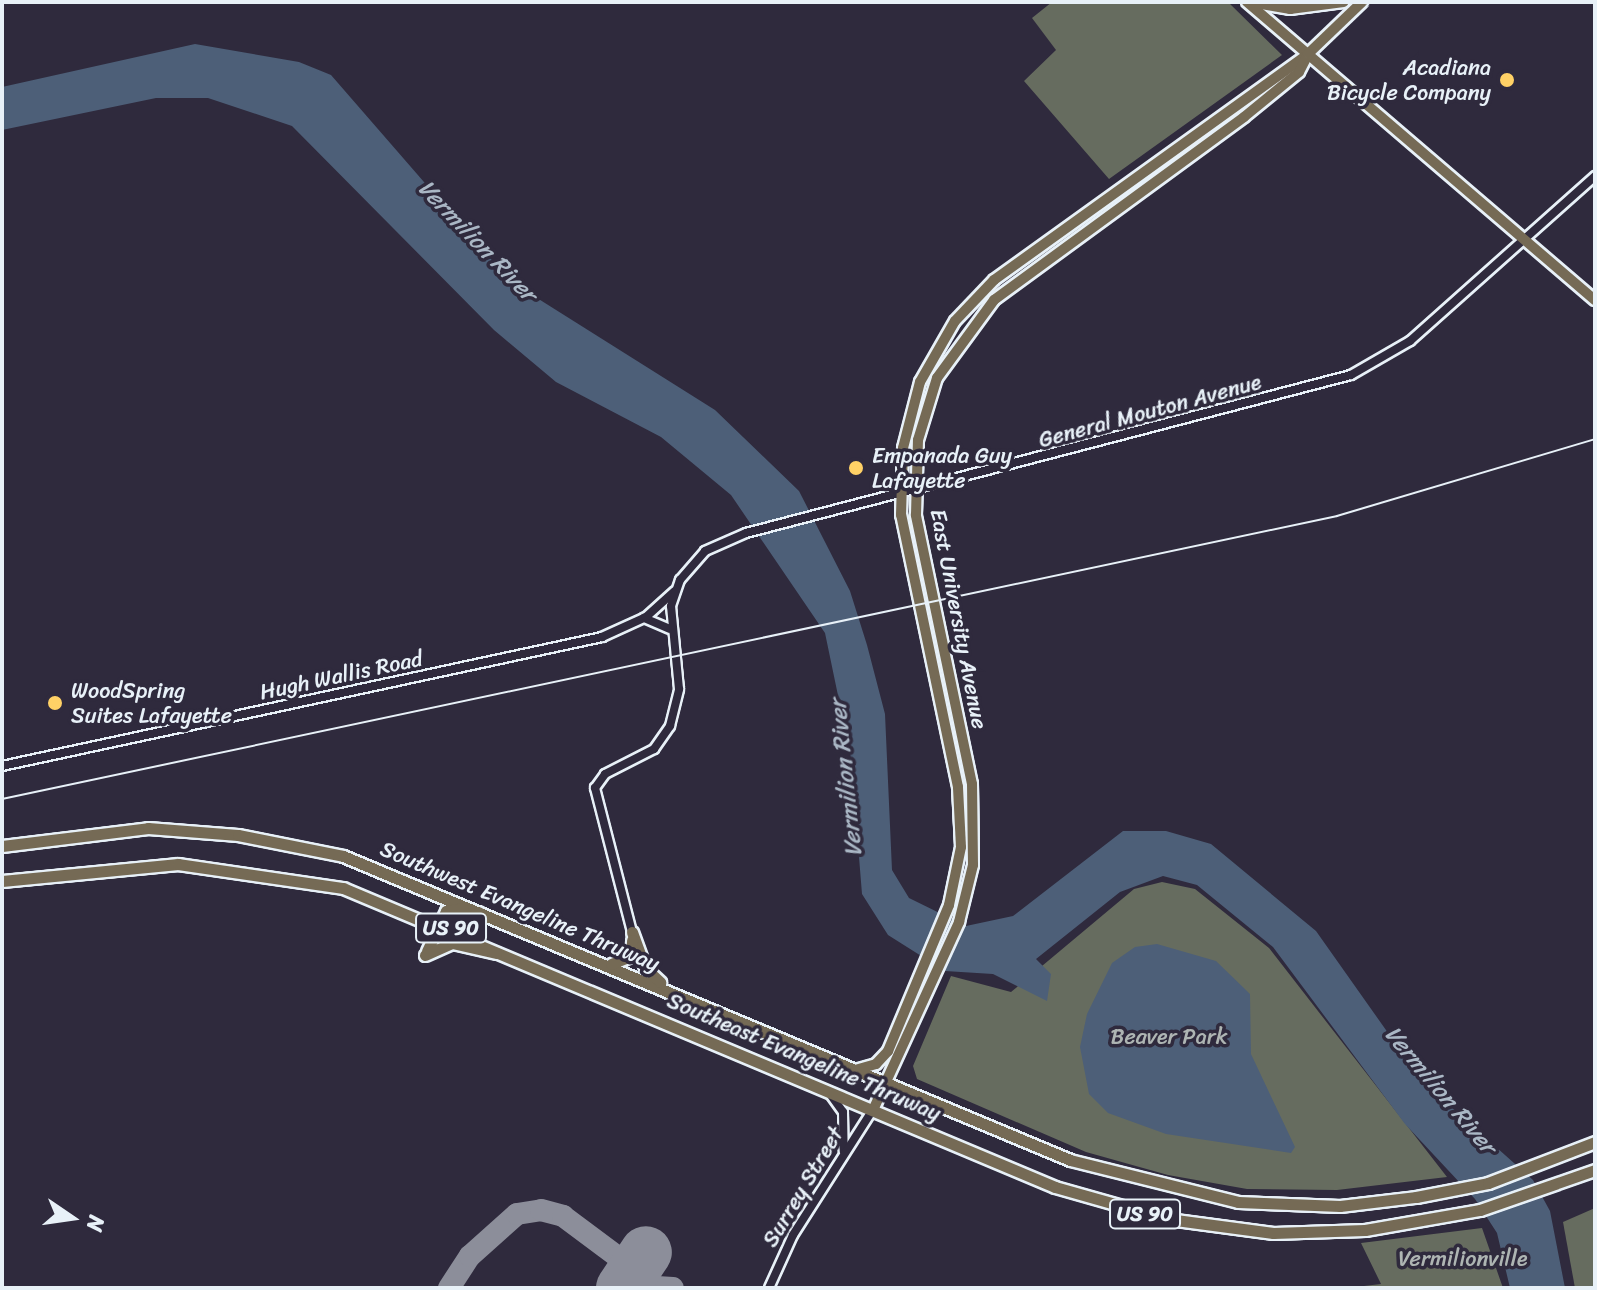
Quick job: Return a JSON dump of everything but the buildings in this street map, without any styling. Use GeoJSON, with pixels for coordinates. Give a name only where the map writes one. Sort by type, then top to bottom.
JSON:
{"type":"FeatureCollection","features":[{"type":"Feature","properties":{"kind":"highway","name":"Southwest Evangeline Thruway"},"geometry":{"type":"LineString","coordinates":[[2,846],[109,829],[238,835],[343,856],[689,998]]}},
{"type":"Feature","properties":{"kind":"highway","name":"Southeast Evangeline Thruway"},"geometry":{"type":"LineString","coordinates":[[2,881],[109,865],[243,868],[343,888],[440,923],[1055,1187],[1168,1219],[1320,1233],[1433,1219],[1589,1173]]}},
{"type":"Feature","properties":{"kind":"highway"},"geometry":{"type":"LineString","coordinates":[[484,914],[452,907],[440,923],[425,955],[456,943],[529,962]]}},
{"type":"Feature","properties":{"kind":"highway"},"geometry":{"type":"LineString","coordinates":[[467,935],[463,921],[484,914]]}},
{"type":"Feature","properties":{"kind":"highway"},"geometry":{"type":"LineString","coordinates":[[605,964],[631,956],[632,932]]}},
{"type":"Feature","properties":{"kind":"highway"},"geometry":{"type":"LineString","coordinates":[[632,932],[651,975],[689,998]]}},
{"type":"Feature","properties":{"kind":"highway","name":"Southeast Evangeline Thruway"},"geometry":{"type":"LineString","coordinates":[[689,998],[889,1085]]}},
{"type":"Feature","properties":{"kind":"highway","name":"US 90"},"geometry":{"type":"LineString","coordinates":[[889,1085],[1092,1168],[1156,1187],[1286,1206],[1416,1197],[1488,1183],[1590,1144]]}},
{"type":"Feature","properties":{"kind":"main road"},"geometry":{"type":"LineString","coordinates":[[1248,2],[1304,9],[1344,2]]}},
{"type":"Feature","properties":{"kind":"main road"},"geometry":{"type":"LineString","coordinates":[[1248,2],[1595,300]]}},
{"type":"Feature","properties":{"kind":"main road","name":"East University Avenue"},"geometry":{"type":"LineString","coordinates":[[855,1070],[883,1059],[914,990],[956,880],[961,812],[901,494],[905,436],[920,382],[971,302],[1308,54],[1362,2]]}},
{"type":"Feature","properties":{"kind":"main road","name":"East University Avenue"},"geometry":{"type":"LineString","coordinates":[[874,1108],[889,1085],[970,884],[976,828],[962,735],[914,491],[931,392],[982,312],[1299,72],[1308,54]]}},
{"type":"Feature","properties":{"kind":"main road"},"geometry":{"type":"LineString","coordinates":[[1163,159],[1172,170]]}},
{"type":"Feature","properties":{"kind":"main road"},"geometry":{"type":"LineString","coordinates":[[971,302],[982,312]]}},
{"type":"Feature","properties":{"kind":"main road"},"geometry":{"type":"LineString","coordinates":[[948,737],[962,735]]}},
{"type":"Feature","properties":{"kind":"main road"},"geometry":{"type":"LineString","coordinates":[[951,751],[964,748]]}},
{"type":"Feature","properties":{"kind":"street","name":"General Mouton Avenue"},"geometry":{"type":"LineString","coordinates":[[632,932],[594,795],[601,777],[643,757],[670,726],[679,689],[670,629],[675,592],[705,551],[746,533],[1351,375],[1410,341],[1595,176]]}},
{"type":"Feature","properties":{"kind":"street","name":"Hugh Wallis Road"},"geometry":{"type":"LineString","coordinates":[[2,766],[602,637],[644,618],[675,592]]}},
{"type":"Feature","properties":{"kind":"street"},"geometry":{"type":"LineString","coordinates":[[644,618],[670,629]]}},
{"type":"Feature","properties":{"kind":"street"},"geometry":{"type":"LineString","coordinates":[[825,1087],[843,1112],[844,1155]]}},
{"type":"Feature","properties":{"kind":"street","name":"Surrey Street"},"geometry":{"type":"LineString","coordinates":[[769,1288],[874,1108]]}},
{"type":"Feature","properties":{"kind":"green space"},"geometry":{"type":"Polygon","coordinates":[[[1052,2],[1228,2],[1282,55],[1109,179],[1024,81],[1056,50],[1032,18],[1052,2]]]}},
{"type":"Feature","properties":{"kind":"green space","name":"Beaver Park"},"geometry":{"type":"Polygon","coordinates":[[[1162,882],[1195,889],[1269,948],[1447,1177],[1337,1190],[1247,1189],[1168,1175],[1086,1152],[917,1079],[913,1066],[951,976],[1011,992],[1134,889],[1162,882]]]}},
{"type":"Feature","properties":{"kind":"green space"},"geometry":{"type":"Polygon","coordinates":[[[1595,1208],[1595,1288],[1575,1288],[1563,1222],[1595,1208]]]}},
{"type":"Feature","properties":{"kind":"green space","name":"Vermilionville"},"geometry":{"type":"Polygon","coordinates":[[[1482,1228],[1503,1288],[1347,1288],[1381,1284],[1361,1243],[1482,1228]]]}},
{"type":"Feature","properties":{"kind":"water"},"geometry":{"type":"Polygon","coordinates":[[[195,44],[299,62],[331,75],[510,281],[715,410],[799,491],[850,591],[867,645],[885,714],[892,870],[909,898],[966,926],[1013,916],[1123,831],[1166,831],[1211,844],[1316,931],[1422,1081],[1533,1180],[1550,1211],[1565,1288],[1510,1288],[1497,1233],[1475,1199],[1405,1124],[1273,947],[1197,885],[1163,876],[1120,892],[1036,959],[1051,974],[1047,1001],[993,974],[945,971],[888,935],[862,894],[851,758],[825,633],[731,495],[661,437],[556,382],[494,330],[292,126],[208,98],[156,98],[2,130],[2,87],[195,44]]]}},
{"type":"Feature","properties":{"kind":"water"},"geometry":{"type":"Polygon","coordinates":[[[1157,944],[1216,961],[1250,994],[1251,1054],[1295,1147],[1291,1153],[1166,1134],[1108,1113],[1089,1094],[1080,1047],[1087,1014],[1112,963],[1135,947],[1157,944]]]}},
{"type":"Feature","properties":{"kind":"taxiway"},"geometry":{"type":"LineString","coordinates":[[449,1288],[470,1256],[517,1214],[541,1210],[563,1216],[618,1257],[624,1285],[673,1288]]}},
{"type":"Feature","properties":{"kind":"runway"},"geometry":{"type":"LineString","coordinates":[[622,1288],[646,1252]]}},
{"type":"Feature","properties":{"kind":"railway"},"geometry":{"type":"LineString","coordinates":[[2,799],[1337,516],[1595,439]]}},
{"type":"Feature","properties":{"kind":"place","name":"Acadiana Bicycle Company"},"geometry":{"type":"Point","coordinates":[1507,80]}},
{"type":"Feature","properties":{"kind":"place","name":"Empanada Guy Lafayette"},"geometry":{"type":"Point","coordinates":[856,468]}},
{"type":"Feature","properties":{"kind":"place","name":"WoodSpring Suites Lafayette"},"geometry":{"type":"Point","coordinates":[55,703]}},
{"type":"Feature","properties":{"kind":"water label","name":"Vermilion River"},"geometry":{"type":"Point","coordinates":[477,241]}},
{"type":"Feature","properties":{"kind":"water label","name":"Vermilion River"},"geometry":{"type":"Point","coordinates":[846,778]}},
{"type":"Feature","properties":{"kind":"water label","name":"Vermilion River"},"geometry":{"type":"Point","coordinates":[1440,1090]}}]}
